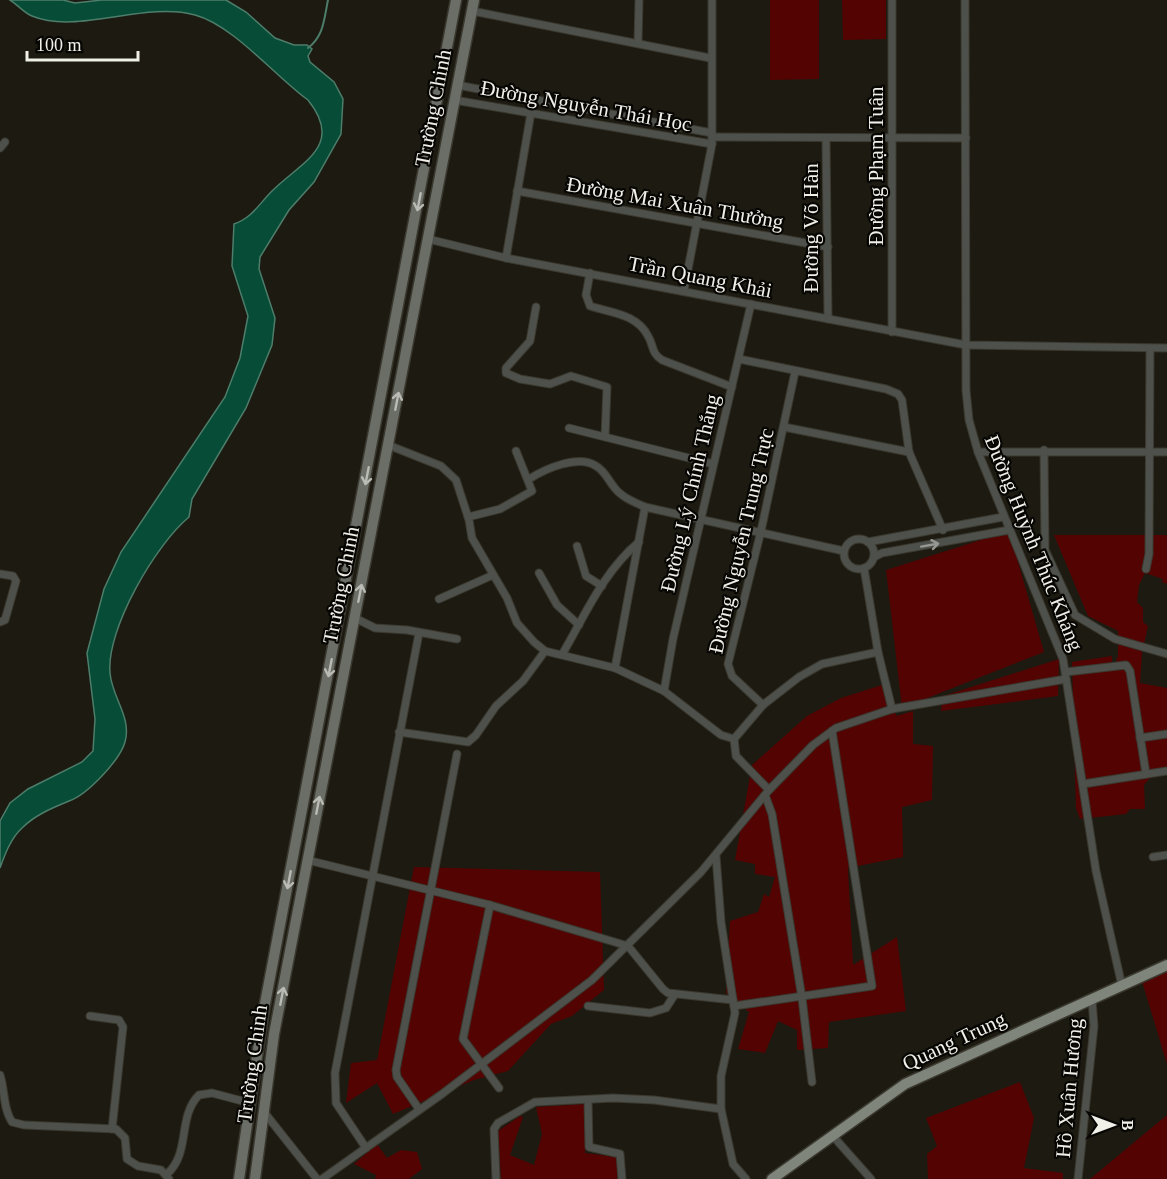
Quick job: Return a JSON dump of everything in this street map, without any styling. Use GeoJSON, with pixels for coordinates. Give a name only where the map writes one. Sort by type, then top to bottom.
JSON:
{"type":"FeatureCollection","features":[{"type":"Feature","properties":{"kind":"main road","name":"Quang Trung"},"geometry":{"type":"LineString","coordinates":[[772,1179],[905,1084],[1167,965]]}},
{"type":"Feature","properties":{"kind":"street","name":"Trường Chinh"},"geometry":{"type":"LineString","coordinates":[[239,1179],[264,1009],[456,0]]}},
{"type":"Feature","properties":{"kind":"street"},"geometry":{"type":"LineString","coordinates":[[638,42],[639,0]]}},
{"type":"Feature","properties":{"kind":"street"},"geometry":{"type":"LineString","coordinates":[[684,290],[712,138],[710,58],[712,0]]}},
{"type":"Feature","properties":{"kind":"street","name":"Đường Phạm Tuân"},"geometry":{"type":"LineString","coordinates":[[892,0],[892,332]]}},
{"type":"Feature","properties":{"kind":"street","name":"Đường Huỳnh Thúc Kháng"},"geometry":{"type":"LineString","coordinates":[[965,0],[966,345],[969,420],[978,452],[1003,518],[1064,659],[1096,871],[1122,986]]}},
{"type":"Feature","properties":{"kind":"street","name":"Trường Chinh"},"geometry":{"type":"LineString","coordinates":[[255,1179],[274,1034],[473,5]]}},
{"type":"Feature","properties":{"kind":"street"},"geometry":{"type":"LineString","coordinates":[[473,5],[710,58]]}},
{"type":"Feature","properties":{"kind":"street","name":"Đường Nguyễn Thái Học"},"geometry":{"type":"LineString","coordinates":[[457,85],[712,138]]}},
{"type":"Feature","properties":{"kind":"street","name":"Đường Nguyễn Thái Học"},"geometry":{"type":"LineString","coordinates":[[453,100],[712,138],[966,138]]}},
{"type":"Feature","properties":{"kind":"street"},"geometry":{"type":"LineString","coordinates":[[506,258],[533,101]]}},
{"type":"Feature","properties":{"kind":"street","name":"Đường Võ Hàn"},"geometry":{"type":"LineString","coordinates":[[826,138],[828,319]]}},
{"type":"Feature","properties":{"kind":"street","name":"Đường Mai Xuân Thưởng"},"geometry":{"type":"LineString","coordinates":[[517,191],[828,247]]}},
{"type":"Feature","properties":{"kind":"street"},"geometry":{"type":"LineString","coordinates":[[411,242],[427,243]]}},
{"type":"Feature","properties":{"kind":"street","name":"Trần Quang Khải"},"geometry":{"type":"LineString","coordinates":[[427,243],[966,345],[1167,348]]}},
{"type":"Feature","properties":{"kind":"street"},"geometry":{"type":"LineString","coordinates":[[590,273],[586,295],[590,306],[636,322],[647,333],[655,356],[662,360],[732,387]]}},
{"type":"Feature","properties":{"kind":"street","name":"Đường Lý Chính Thắng"},"geometry":{"type":"LineString","coordinates":[[664,691],[713,464],[751,303]]}},
{"type":"Feature","properties":{"kind":"street"},"geometry":{"type":"LineString","coordinates":[[536,307],[530,340],[506,368],[506,373],[520,379],[550,384],[571,376],[607,387],[605,437]]}},
{"type":"Feature","properties":{"kind":"street"},"geometry":{"type":"LineString","coordinates":[[1146,569],[1149,554],[1150,348]]}},
{"type":"Feature","properties":{"kind":"street"},"geometry":{"type":"LineString","coordinates":[[739,359],[886,389],[898,394],[902,400],[909,452],[943,530]]}},
{"type":"Feature","properties":{"kind":"street","name":"Đường Nguyễn Trung Trực"},"geometry":{"type":"LineString","coordinates":[[763,705],[732,676],[728,664],[761,531],[795,372]]}},
{"type":"Feature","properties":{"kind":"street"},"geometry":{"type":"LineString","coordinates":[[784,427],[909,452]]}},
{"type":"Feature","properties":{"kind":"street"},"geometry":{"type":"LineString","coordinates":[[568,428],[713,464]]}},
{"type":"Feature","properties":{"kind":"street"},"geometry":{"type":"LineString","coordinates":[[388,445],[450,472],[459,487],[472,538],[507,598],[517,623],[545,651],[563,653],[615,668],[664,691],[721,735],[734,739]]}},
{"type":"Feature","properties":{"kind":"street"},"geometry":{"type":"LineString","coordinates":[[1044,450],[1045,550],[1075,615],[1115,639],[1167,654]]}},
{"type":"Feature","properties":{"kind":"street"},"geometry":{"type":"LineString","coordinates":[[978,452],[1044,450],[1167,452]]}},
{"type":"Feature","properties":{"kind":"street"},"geometry":{"type":"LineString","coordinates":[[468,517],[500,509],[530,494],[532,491],[529,479],[516,452]]}},
{"type":"Feature","properties":{"kind":"street"},"geometry":{"type":"LineString","coordinates":[[529,479],[562,464],[589,463],[605,474],[615,489],[627,499],[645,507],[844,551]]}},
{"type":"Feature","properties":{"kind":"street"},"geometry":{"type":"LineString","coordinates":[[615,668],[645,507]]}},
{"type":"Feature","properties":{"kind":"street"},"geometry":{"type":"LineString","coordinates":[[864,568],[851,567],[844,557],[846,545],[855,539],[868,542],[1003,518]]}},
{"type":"Feature","properties":{"kind":"street"},"geometry":{"type":"LineString","coordinates":[[892,709],[878,652],[864,568],[873,557],[882,553],[1009,530]]}},
{"type":"Feature","properties":{"kind":"street"},"geometry":{"type":"LineString","coordinates":[[563,653],[602,585],[625,554],[639,542]]}},
{"type":"Feature","properties":{"kind":"street"},"geometry":{"type":"LineString","coordinates":[[868,542],[873,550],[873,557]]}},
{"type":"Feature","properties":{"kind":"street"},"geometry":{"type":"LineString","coordinates":[[577,546],[586,576],[602,585]]}},
{"type":"Feature","properties":{"kind":"street"},"geometry":{"type":"LineString","coordinates":[[539,573],[557,605],[579,625]]}},
{"type":"Feature","properties":{"kind":"street"},"geometry":{"type":"LineString","coordinates":[[0,574],[13,576],[16,580],[8,615],[0,622]]}},
{"type":"Feature","properties":{"kind":"street"},"geometry":{"type":"LineString","coordinates":[[439,599],[493,575]]}},
{"type":"Feature","properties":{"kind":"street"},"geometry":{"type":"LineString","coordinates":[[339,621],[354,620],[375,628],[458,639]]}},
{"type":"Feature","properties":{"kind":"street"},"geometry":{"type":"LineString","coordinates":[[366,1148],[338,1108],[334,1087],[419,633]]}},
{"type":"Feature","properties":{"kind":"street"},"geometry":{"type":"LineString","coordinates":[[399,732],[468,742],[476,735],[496,706],[523,681],[545,651]]}},
{"type":"Feature","properties":{"kind":"street"},"geometry":{"type":"LineString","coordinates":[[812,1082],[802,998],[767,792],[736,756],[734,739],[763,705],[799,677],[822,664],[878,652]]}},
{"type":"Feature","properties":{"kind":"street"},"geometry":{"type":"LineString","coordinates":[[264,1112],[320,1179],[366,1148],[592,980],[716,856],[767,792],[813,745],[832,731],[892,709],[1126,665],[1130,671],[1146,774]]}},
{"type":"Feature","properties":{"kind":"street"},"geometry":{"type":"LineString","coordinates":[[294,857],[431,889],[628,946],[663,989],[675,994],[733,1003],[802,998],[868,988],[873,981],[832,731]]}},
{"type":"Feature","properties":{"kind":"street"},"geometry":{"type":"LineString","coordinates":[[1140,738],[1167,734]]}},
{"type":"Feature","properties":{"kind":"street"},"geometry":{"type":"LineString","coordinates":[[419,1109],[397,1077],[396,1070],[458,754]]}},
{"type":"Feature","properties":{"kind":"street"},"geometry":{"type":"LineString","coordinates":[[1083,784],[1167,771]]}},
{"type":"Feature","properties":{"kind":"street"},"geometry":{"type":"LineString","coordinates":[[1153,856],[1167,855]]}},
{"type":"Feature","properties":{"kind":"street"},"geometry":{"type":"LineString","coordinates":[[716,856],[721,922],[735,1013],[721,1076],[721,1109],[734,1164],[746,1179]]}},
{"type":"Feature","properties":{"kind":"street"},"geometry":{"type":"LineString","coordinates":[[490,905],[463,1039],[499,1088]]}},
{"type":"Feature","properties":{"kind":"street"},"geometry":{"type":"LineString","coordinates":[[588,1006],[650,1013],[666,1008],[675,994]]}},
{"type":"Feature","properties":{"kind":"street","name":"Hồ Xuân Hương"},"geometry":{"type":"LineString","coordinates":[[1078,1179],[1094,1026],[1092,1000]]}},
{"type":"Feature","properties":{"kind":"street"},"geometry":{"type":"LineString","coordinates":[[90,1016],[119,1020],[123,1027],[112,1129]]}},
{"type":"Feature","properties":{"kind":"street"},"geometry":{"type":"LineString","coordinates":[[0,1075],[5,1089],[7,1112],[16,1124],[112,1129],[122,1133],[126,1138],[126,1154],[131,1163],[161,1170],[168,1177],[180,1158],[184,1130],[194,1102],[199,1095],[212,1093],[250,1103]]}},
{"type":"Feature","properties":{"kind":"street"},"geometry":{"type":"LineString","coordinates":[[588,1100],[589,1147],[620,1154],[622,1179]]}},
{"type":"Feature","properties":{"kind":"street"},"geometry":{"type":"LineString","coordinates":[[496,1179],[492,1140],[498,1123],[532,1102],[654,1100],[721,1109]]}},
{"type":"Feature","properties":{"kind":"street"},"geometry":{"type":"LineString","coordinates":[[832,1135],[871,1179]]}},
{"type":"Feature","properties":{"kind":"shaded area"},"geometry":{"type":"Polygon","coordinates":[[[10,0],[63,0],[75,3],[102,0],[226,0],[246,12],[275,38],[294,45],[307,45],[312,49],[308,56],[310,62],[334,82],[343,99],[341,134],[314,182],[289,210],[260,257],[259,269],[275,318],[272,345],[246,408],[192,499],[189,517],[162,547],[148,567],[116,634],[110,673],[126,724],[125,742],[122,749],[110,767],[85,792],[27,823],[12,841],[0,868],[0,821],[10,803],[28,789],[82,762],[93,751],[95,719],[87,653],[104,589],[121,552],[225,397],[240,358],[248,316],[232,266],[234,224],[251,214],[272,191],[306,162],[321,141],[322,130],[318,116],[308,100],[239,40],[224,29],[195,15],[154,12],[70,22],[50,21],[29,15],[10,0]]]}},
{"type":"Feature","properties":{"kind":"shaded area"},"geometry":{"type":"Polygon","coordinates":[[[770,0],[819,0],[819,79],[770,80],[770,0]]]}},
{"type":"Feature","properties":{"kind":"shaded area"},"geometry":{"type":"Polygon","coordinates":[[[842,0],[886,0],[886,39],[843,40],[842,0]]]}},
{"type":"Feature","properties":{"kind":"shaded area"},"geometry":{"type":"Polygon","coordinates":[[[1009,531],[1044,652],[902,708],[886,570],[1009,531]]]}},
{"type":"Feature","properties":{"kind":"shaded area"},"geometry":{"type":"Polygon","coordinates":[[[1054,535],[1167,535],[1167,584],[1162,582],[1163,579],[1145,573],[1139,585],[1137,602],[1143,608],[1143,622],[1148,626],[1142,653],[1140,683],[1167,688],[1167,772],[1149,779],[1144,785],[1145,809],[1130,809],[1126,814],[1080,819],[1076,808],[1072,662],[1112,656],[1112,662],[1116,662],[1118,631],[1088,616],[1054,535]]]}},
{"type":"Feature","properties":{"kind":"shaded area"},"geometry":{"type":"Polygon","coordinates":[[[1059,659],[1058,696],[941,711],[943,696],[1059,659]]]}},
{"type":"Feature","properties":{"kind":"shaded area"},"geometry":{"type":"Polygon","coordinates":[[[882,685],[893,697],[896,716],[913,711],[913,744],[933,746],[932,800],[902,807],[903,857],[848,868],[853,965],[897,937],[906,1011],[829,1022],[828,1048],[797,1050],[797,1030],[778,1021],[765,1053],[738,1049],[749,1012],[726,993],[730,921],[758,912],[764,894],[769,897],[775,877],[755,874],[755,864],[735,860],[752,765],[807,716],[841,698],[882,685]]]}},
{"type":"Feature","properties":{"kind":"shaded area"},"geometry":{"type":"Polygon","coordinates":[[[414,867],[600,872],[604,990],[572,1016],[551,1024],[508,1071],[474,1080],[393,1114],[377,1083],[346,1103],[351,1063],[377,1060],[414,867]]]}},
{"type":"Feature","properties":{"kind":"shaded area"},"geometry":{"type":"Polygon","coordinates":[[[1167,966],[1167,1064],[1141,978],[1167,966]]]}},
{"type":"Feature","properties":{"kind":"shaded area"},"geometry":{"type":"Polygon","coordinates":[[[1020,1082],[1034,1118],[1024,1168],[1063,1173],[1063,1179],[928,1179],[927,1154],[937,1146],[926,1118],[1020,1082]]]}},
{"type":"Feature","properties":{"kind":"shaded area"},"geometry":{"type":"Polygon","coordinates":[[[585,1104],[585,1153],[617,1157],[617,1179],[501,1179],[498,1131],[520,1116],[523,1117],[510,1155],[534,1165],[542,1134],[536,1107],[585,1104]]]}},
{"type":"Feature","properties":{"kind":"shaded area"},"geometry":{"type":"Polygon","coordinates":[[[1167,1115],[1167,1179],[1090,1179],[1167,1115]]]}},
{"type":"Feature","properties":{"kind":"shaded area"},"geometry":{"type":"Polygon","coordinates":[[[377,1144],[387,1158],[401,1150],[417,1152],[422,1169],[409,1179],[375,1179],[376,1175],[354,1164],[377,1144]]]}},
{"type":"Feature","properties":{"kind":"waterway"},"geometry":{"type":"LineString","coordinates":[[308,48],[320,33],[328,0]]}}]}
